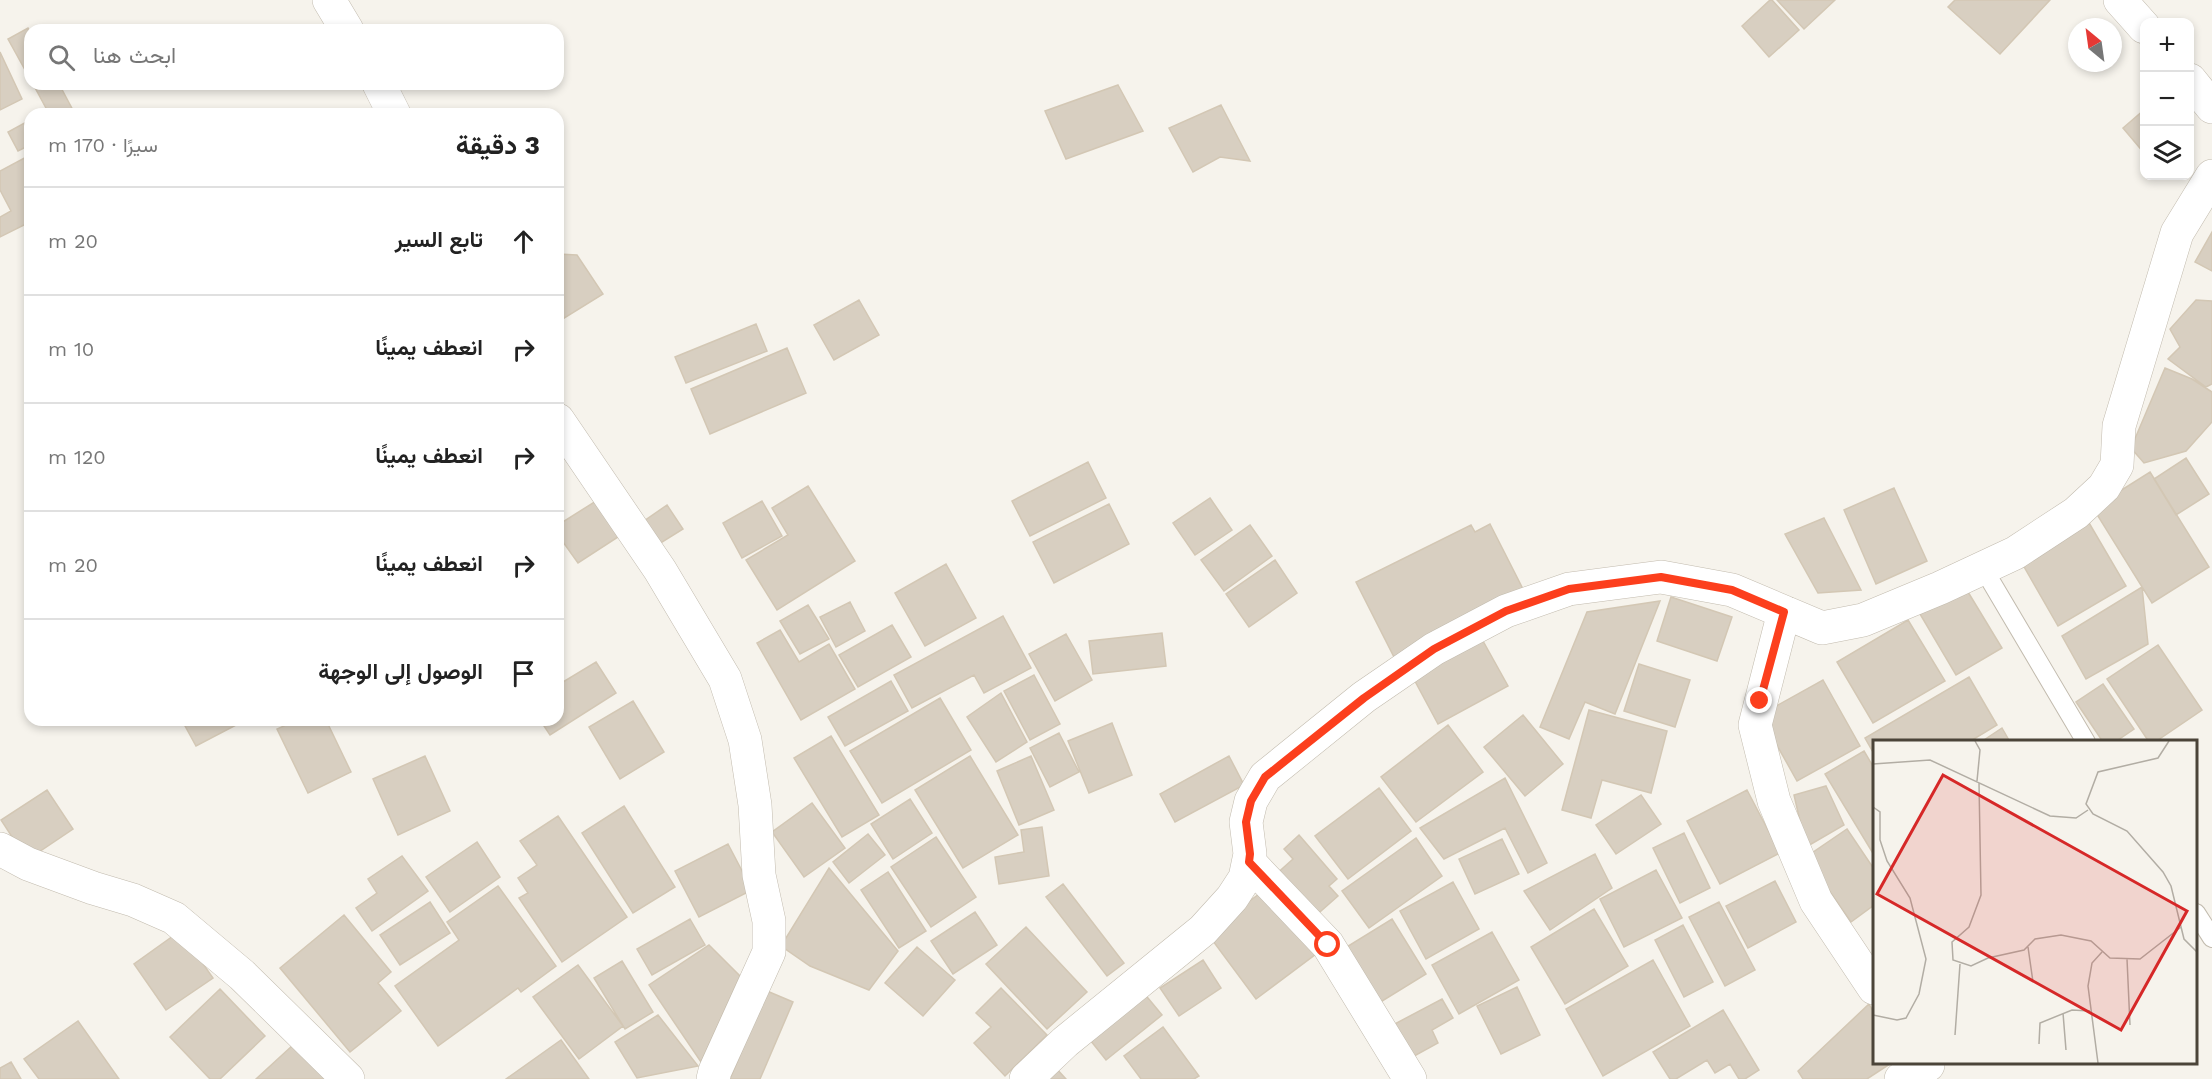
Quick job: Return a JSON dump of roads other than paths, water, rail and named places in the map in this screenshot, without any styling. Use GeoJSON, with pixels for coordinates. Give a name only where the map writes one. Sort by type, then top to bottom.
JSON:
{"type":"FeatureCollection","features":[{"type":"Feature","properties":{"kind":"street"},"geometry":{"type":"LineString","coordinates":[[329,0],[343,24]]}},
{"type":"Feature","properties":{"kind":"street"},"geometry":{"type":"LineString","coordinates":[[2120,0],[2140,22]]}},
{"type":"Feature","properties":{"kind":"street"},"geometry":{"type":"LineString","coordinates":[[2194,85],[2212,107]]}},
{"type":"Feature","properties":{"kind":"street"},"geometry":{"type":"LineString","coordinates":[[382,90],[391,108]]}},
{"type":"Feature","properties":{"kind":"street"},"geometry":{"type":"LineString","coordinates":[[1026,1079],[1065,1042],[1203,930],[1238,888],[1245,878],[1249,862],[1246,822],[1251,801],[1265,777],[1364,698],[1434,649],[1506,611],[1569,589],[1661,577],[1732,590],[1822,628],[1863,620],[2015,553],[2076,513],[2104,487],[2117,465],[2118,426],[2177,233],[2212,176]]}},
{"type":"Feature","properties":{"kind":"street"},"geometry":{"type":"LineString","coordinates":[[564,429],[660,570],[725,679],[745,740],[755,805],[759,875],[770,921],[769,952],[727,1042],[713,1079]]}},
{"type":"Feature","properties":{"kind":"street"},"geometry":{"type":"LineString","coordinates":[[1784,612],[1755,725],[1774,801],[1816,901],[1873,985]]}},
{"type":"Feature","properties":{"kind":"street"},"geometry":{"type":"LineString","coordinates":[[0,849],[28,864],[133,900],[174,918],[242,975],[348,1079]]}},
{"type":"Feature","properties":{"kind":"street"},"geometry":{"type":"LineString","coordinates":[[1249,862],[1328,945],[1410,1079]]}},
{"type":"Feature","properties":{"kind":"lane"},"geometry":{"type":"LineString","coordinates":[[1983,568],[2085,740]]}},
{"type":"Feature","properties":{"kind":"lane"},"geometry":{"type":"LineString","coordinates":[[2197,915],[2212,938]]}}]}
